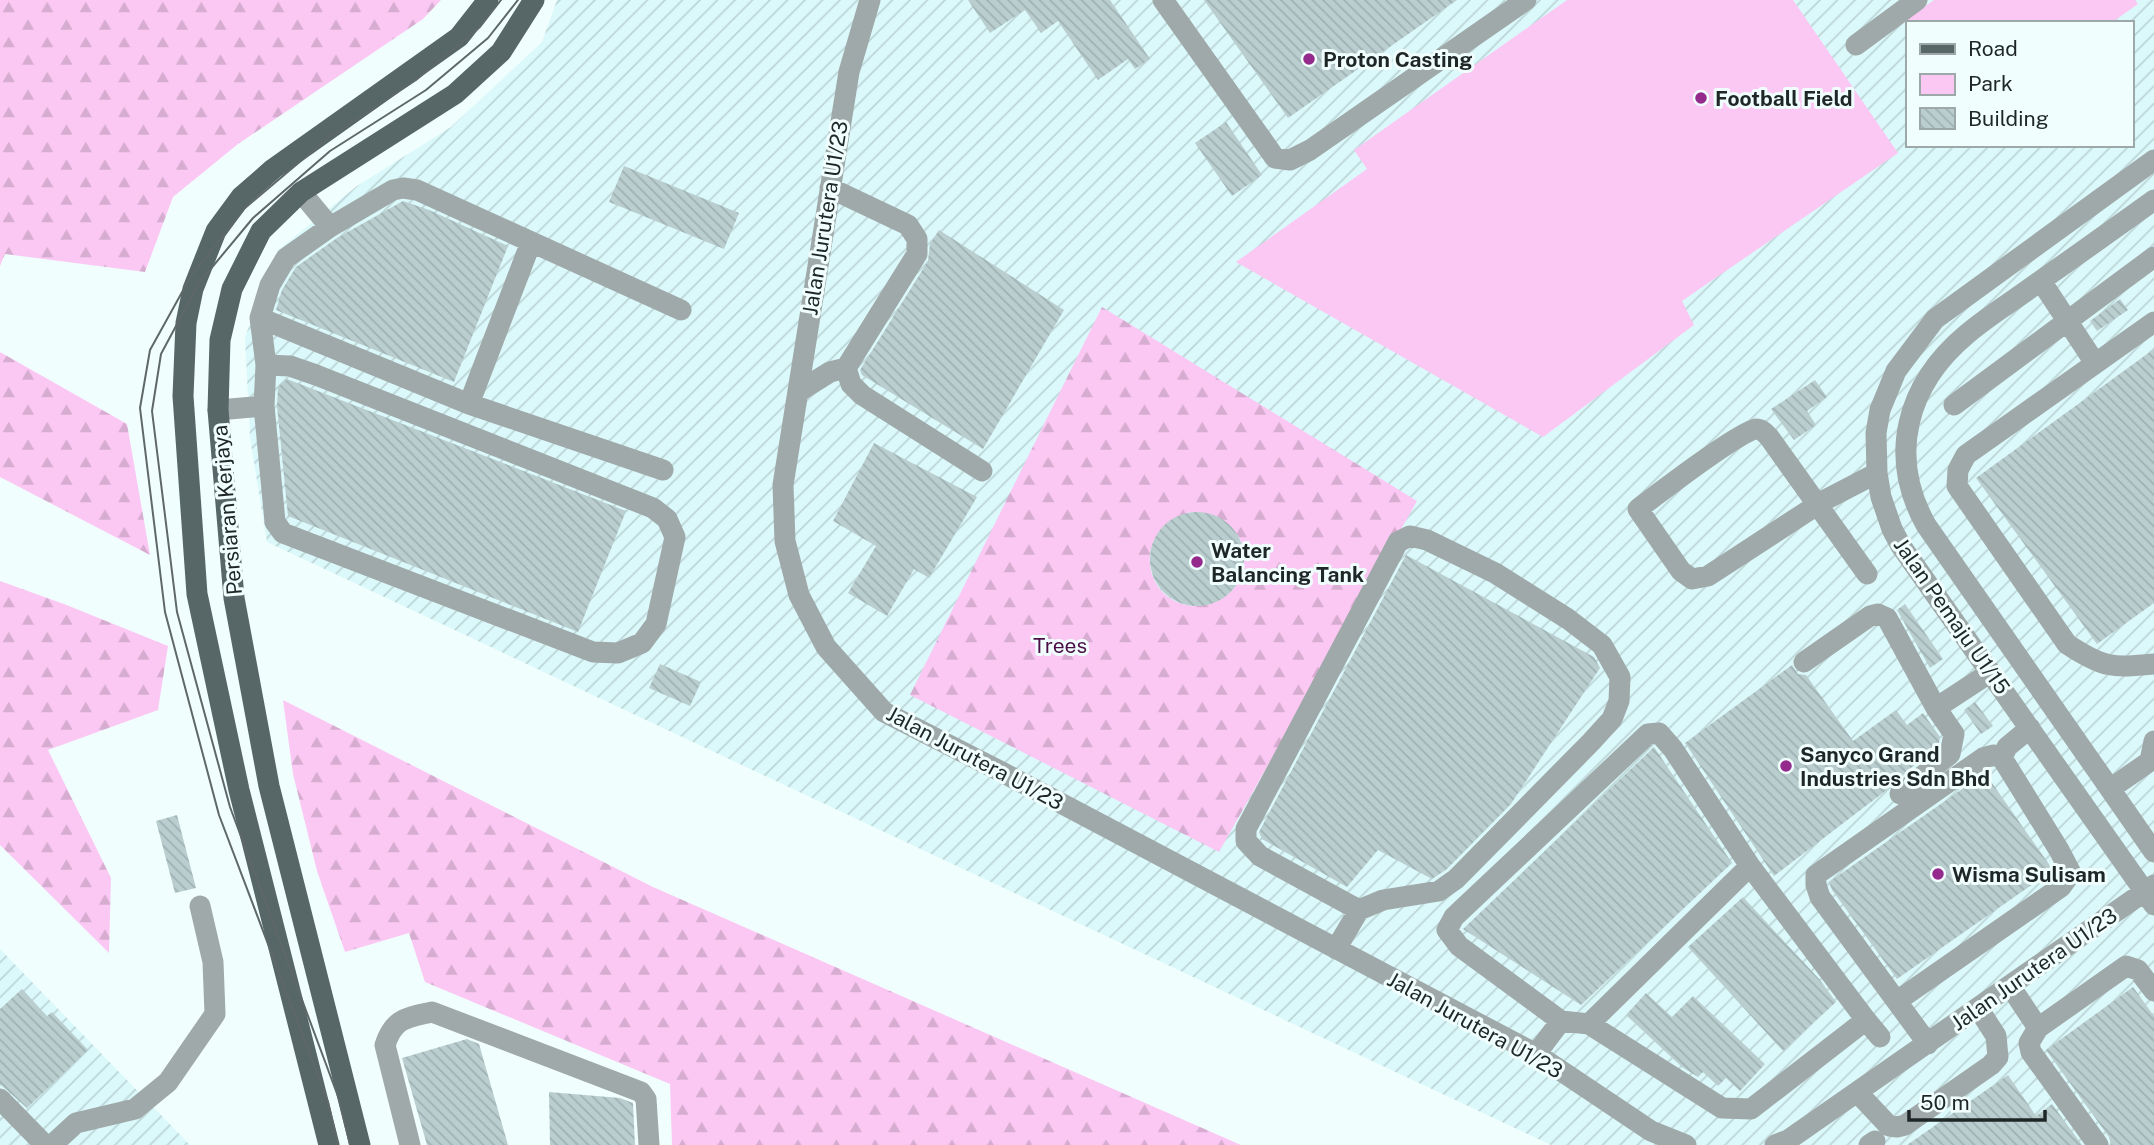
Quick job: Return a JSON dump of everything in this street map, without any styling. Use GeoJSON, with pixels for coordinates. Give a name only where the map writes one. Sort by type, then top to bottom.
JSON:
{"type":"FeatureCollection","features":[{"type":"Feature","properties":{"kind":"main road","name":"Persiaran Kerjaya"},"geometry":{"type":"LineString","coordinates":[[328,1145],[239,790],[197,593],[183,396],[186,323],[193,289],[216,231],[241,197],[273,169],[459,37],[488,0]]}},
{"type":"Feature","properties":{"kind":"main road","name":"Persiaran Kerjaya"},"geometry":{"type":"LineString","coordinates":[[359,1145],[269,786],[234,598],[218,410],[220,340],[232,289],[261,231],[301,192],[455,94],[501,52],[534,0]]}},
{"type":"Feature","properties":{"kind":"street","name":"Jalan Jurutera U1/23"},"geometry":{"type":"LineString","coordinates":[[870,0],[849,72],[783,485],[785,541],[799,594],[826,648],[884,712],[1536,1054],[1651,1131],[1686,1145]]}},
{"type":"Feature","properties":{"kind":"street"},"geometry":{"type":"LineString","coordinates":[[1163,0],[1275,158],[1290,160],[1310,150],[1526,0]]}},
{"type":"Feature","properties":{"kind":"street"},"geometry":{"type":"LineString","coordinates":[[1856,45],[1917,0]]}},
{"type":"Feature","properties":{"kind":"street","name":"Jalan Pemaju U1/15"},"geometry":{"type":"LineString","coordinates":[[2151,894],[1901,547],[1888,518],[1877,473],[1876,433],[1886,392],[1896,371],[1935,319],[2154,160]]}},
{"type":"Feature","properties":{"kind":"street"},"geometry":{"type":"LineString","coordinates":[[266,365],[290,366],[316,375],[653,508],[667,519],[675,537],[656,624],[642,643],[618,653],[593,652],[283,533],[275,522],[264,406],[266,365],[260,318],[270,285],[286,258],[330,227],[393,190],[403,188],[417,190],[681,310]]}},
{"type":"Feature","properties":{"kind":"street"},"geometry":{"type":"LineString","coordinates":[[798,392],[830,372],[846,368],[917,254],[917,239],[908,225],[830,188]]}},
{"type":"Feature","properties":{"kind":"street"},"geometry":{"type":"LineString","coordinates":[[301,192],[330,227]]}},
{"type":"Feature","properties":{"kind":"street","name":"Jalan Pemaju U1/15"},"geometry":{"type":"LineString","coordinates":[[2154,200],[1966,335],[1926,379],[1910,417],[1905,440],[1910,488],[1926,525],[2154,852]]}},
{"type":"Feature","properties":{"kind":"street"},"geometry":{"type":"LineString","coordinates":[[469,404],[531,242]]}},
{"type":"Feature","properties":{"kind":"street"},"geometry":{"type":"LineString","coordinates":[[1954,405],[2154,257]]}},
{"type":"Feature","properties":{"kind":"street"},"geometry":{"type":"LineString","coordinates":[[2041,281],[2095,363]]}},
{"type":"Feature","properties":{"kind":"street"},"geometry":{"type":"LineString","coordinates":[[260,318],[469,404],[663,470]]}},
{"type":"Feature","properties":{"kind":"street"},"geometry":{"type":"LineString","coordinates":[[2154,322],[1966,455],[1958,470],[1956,486],[2067,644],[2091,660],[2119,667],[2154,664]]}},
{"type":"Feature","properties":{"kind":"street"},"geometry":{"type":"LineString","coordinates":[[846,368],[851,384],[862,395],[982,471]]}},
{"type":"Feature","properties":{"kind":"street"},"geometry":{"type":"LineString","coordinates":[[218,410],[264,406]]}},
{"type":"Feature","properties":{"kind":"street"},"geometry":{"type":"LineString","coordinates":[[1867,574],[1817,505],[1769,437],[1754,428],[1638,509],[1681,571],[1692,579],[1708,576],[1817,505],[1877,473]]}},
{"type":"Feature","properties":{"kind":"street"},"geometry":{"type":"LineString","coordinates":[[1336,949],[1359,910],[1383,900],[1439,891],[1456,879],[1591,742],[1612,719],[1619,701],[1620,677],[1602,645],[1568,619],[1495,573],[1427,540],[1410,536],[1398,541],[1245,829],[1246,841],[1260,856],[1359,910]]}},
{"type":"Feature","properties":{"kind":"street"},"geometry":{"type":"LineString","coordinates":[[1804,662],[1870,616],[1878,614],[1887,618],[1936,708],[1954,734],[1950,754],[1900,794]]}},
{"type":"Feature","properties":{"kind":"street"},"geometry":{"type":"LineString","coordinates":[[1936,708],[1991,672]]}},
{"type":"Feature","properties":{"kind":"street"},"geometry":{"type":"LineString","coordinates":[[2002,758],[2007,747],[2030,728]]}},
{"type":"Feature","properties":{"kind":"street"},"geometry":{"type":"LineString","coordinates":[[1866,1020],[1751,1109],[1722,1108],[1589,1024],[1561,1021],[1459,946],[1447,930],[1454,917],[1648,734],[1659,733],[1673,749],[1750,866],[1880,1038]]}},
{"type":"Feature","properties":{"kind":"street"},"geometry":{"type":"LineString","coordinates":[[1897,1001],[2061,887],[2071,873],[2002,758],[1994,755],[1983,758],[1816,875],[1815,885],[1820,897],[1928,1044]]}},
{"type":"Feature","properties":{"kind":"street"},"geometry":{"type":"LineString","coordinates":[[2110,789],[2153,755]]}},
{"type":"Feature","properties":{"kind":"street"},"geometry":{"type":"LineString","coordinates":[[1589,1024],[1750,866]]}},
{"type":"Feature","properties":{"kind":"street","name":"Jalan Jurutera U1/23"},"geometry":{"type":"LineString","coordinates":[[1774,1145],[1788,1140],[2010,986],[2151,894]]}},
{"type":"Feature","properties":{"kind":"street"},"geometry":{"type":"LineString","coordinates":[[52,1145],[76,1123],[135,1109],[168,1082],[215,1014],[213,962],[200,906]]}},
{"type":"Feature","properties":{"kind":"street"},"geometry":{"type":"LineString","coordinates":[[2098,1145],[2031,1052],[2029,1043],[2038,1028],[2126,966],[2138,970],[2154,991]]}},
{"type":"Feature","properties":{"kind":"street"},"geometry":{"type":"LineString","coordinates":[[2010,986],[2038,1028]]}},
{"type":"Feature","properties":{"kind":"street"},"geometry":{"type":"LineString","coordinates":[[1857,1092],[1889,1126],[1897,1128],[1905,1125],[1991,1065],[1998,1057],[1996,1036],[1978,1008]]}},
{"type":"Feature","properties":{"kind":"street"},"geometry":{"type":"LineString","coordinates":[[410,1145],[385,1045],[390,1031],[403,1018],[432,1012],[640,1092],[646,1099],[649,1145]]}},
{"type":"Feature","properties":{"kind":"street"},"geometry":{"type":"LineString","coordinates":[[1536,1054],[1561,1021]]}},
{"type":"Feature","properties":{"kind":"street"},"geometry":{"type":"LineString","coordinates":[[0,1099],[46,1145]]}},
{"type":"Feature","properties":{"kind":"shaded area"},"geometry":{"type":"Polygon","coordinates":[[[557,0],[2154,0],[2154,1145],[1551,1145],[267,542],[250,438],[245,337],[277,251],[357,186],[451,127],[542,42],[557,0]]]}},
{"type":"Feature","properties":{"kind":"shaded area"},"geometry":{"type":"Polygon","coordinates":[[[0,949],[190,1145],[0,1145],[0,949]]]}},
{"type":"Feature","properties":{"kind":"green space"},"geometry":{"type":"Polygon","coordinates":[[[0,0],[441,0],[423,19],[238,144],[173,197],[145,272],[5,254],[0,266],[0,0]]]}},
{"type":"Feature","properties":{"kind":"green space"},"geometry":{"type":"Polygon","coordinates":[[[1567,0],[1793,0],[1898,153],[1682,301],[1694,325],[1543,437],[1236,262],[1367,169],[1354,150],[1567,0]]]}},
{"type":"Feature","properties":{"kind":"green space"},"geometry":{"type":"Polygon","coordinates":[[[1934,0],[2135,0],[2138,4],[2114,21],[1907,19],[1934,0]]]}},
{"type":"Feature","properties":{"kind":"green space","name":"Trees"},"geometry":{"type":"Polygon","coordinates":[[[1102,307],[1417,501],[1219,852],[910,695],[1102,307]],[[1192,512],[1170,522],[1156,536],[1150,553],[1151,570],[1158,586],[1170,598],[1188,605],[1209,604],[1230,593],[1243,568],[1242,543],[1236,533],[1218,518],[1192,512]]]}},
{"type":"Feature","properties":{"kind":"green space"},"geometry":{"type":"Polygon","coordinates":[[[0,352],[127,424],[150,555],[0,477],[0,352]]]}},
{"type":"Feature","properties":{"kind":"green space"},"geometry":{"type":"Polygon","coordinates":[[[0,581],[168,646],[158,710],[48,750],[111,878],[109,953],[0,845],[0,581]]]}},
{"type":"Feature","properties":{"kind":"green space"},"geometry":{"type":"Polygon","coordinates":[[[283,700],[653,887],[1241,1145],[672,1145],[670,1084],[425,982],[409,933],[345,952],[317,871],[293,774],[283,700]]]}},
{"type":"Feature","properties":{"kind":"building"},"geometry":{"type":"Polygon","coordinates":[[[968,0],[1110,0],[1150,59],[1135,69],[1128,59],[1098,80],[1058,21],[1041,33],[1025,10],[990,33],[968,0]]]}},
{"type":"Feature","properties":{"kind":"building","name":"Proton Casting"},"geometry":{"type":"Polygon","coordinates":[[[1204,0],[1457,0],[1288,118],[1204,0]]]}},
{"type":"Feature","properties":{"kind":"building"},"geometry":{"type":"Polygon","coordinates":[[[1226,122],[1262,175],[1232,196],[1195,143],[1226,122]]]}},
{"type":"Feature","properties":{"kind":"building"},"geometry":{"type":"Polygon","coordinates":[[[624,166],[739,213],[724,249],[609,202],[624,166]]]}},
{"type":"Feature","properties":{"kind":"building"},"geometry":{"type":"Polygon","coordinates":[[[403,201],[508,246],[454,382],[276,310],[282,290],[296,267],[337,238],[403,201]]]}},
{"type":"Feature","properties":{"kind":"building"},"geometry":{"type":"Polygon","coordinates":[[[939,230],[1064,310],[983,449],[862,375],[860,370],[928,261],[930,244],[939,230]]]}},
{"type":"Feature","properties":{"kind":"building"},"geometry":{"type":"Polygon","coordinates":[[[2120,299],[2128,310],[2097,331],[2090,321],[2120,299]]]}},
{"type":"Feature","properties":{"kind":"building"},"geometry":{"type":"Polygon","coordinates":[[[2154,349],[2154,603],[2097,644],[1976,478],[2154,349]]]}},
{"type":"Feature","properties":{"kind":"building"},"geometry":{"type":"Polygon","coordinates":[[[287,379],[626,511],[578,632],[288,516],[277,406],[278,387],[287,379]]]}},
{"type":"Feature","properties":{"kind":"building"},"geometry":{"type":"Polygon","coordinates":[[[1815,380],[1827,397],[1807,411],[1816,425],[1794,440],[1771,409],[1815,380]]]}},
{"type":"Feature","properties":{"kind":"building"},"geometry":{"type":"Polygon","coordinates":[[[874,443],[977,497],[929,578],[914,569],[887,616],[848,593],[876,546],[833,521],[874,443]]]}},
{"type":"Feature","properties":{"kind":"building","name":"Water Balancing Tank"},"geometry":{"type":"Polygon","coordinates":[[[1197,512],[1215,515],[1230,526],[1241,541],[1244,559],[1241,577],[1230,592],[1215,603],[1197,606],[1179,603],[1164,592],[1153,577],[1150,559],[1153,541],[1164,526],[1179,515],[1197,512]]]}},
{"type":"Feature","properties":{"kind":"building"},"geometry":{"type":"Polygon","coordinates":[[[1406,555],[1594,657],[1600,668],[1511,804],[1447,869],[1432,879],[1378,850],[1347,887],[1262,839],[1259,832],[1406,555]]]}},
{"type":"Feature","properties":{"kind":"building"},"geometry":{"type":"Polygon","coordinates":[[[1905,604],[1943,659],[1930,668],[1897,610],[1905,604]]]}},
{"type":"Feature","properties":{"kind":"building"},"geometry":{"type":"Polygon","coordinates":[[[660,664],[701,682],[690,706],[649,688],[660,664]]]}},
{"type":"Feature","properties":{"kind":"building","name":"Sanyco Grand Industries Sdn Bhd"},"geometry":{"type":"Polygon","coordinates":[[[1792,665],[1798,674],[1806,675],[1853,741],[1896,710],[1907,725],[1923,713],[1940,737],[1938,747],[1886,787],[1888,789],[1774,876],[1685,743],[1792,665]]]}},
{"type":"Feature","properties":{"kind":"building"},"geometry":{"type":"Polygon","coordinates":[[[1975,702],[1993,726],[1981,734],[1964,710],[1975,702]]]}},
{"type":"Feature","properties":{"kind":"building"},"geometry":{"type":"Polygon","coordinates":[[[1654,747],[1732,863],[1581,1005],[1463,929],[1654,747]]]}},
{"type":"Feature","properties":{"kind":"building","name":"Wisma Sulisam"},"geometry":{"type":"Polygon","coordinates":[[[1985,773],[2053,870],[1897,979],[1832,890],[1829,882],[1985,773]]]}},
{"type":"Feature","properties":{"kind":"building"},"geometry":{"type":"Polygon","coordinates":[[[177,815],[196,888],[175,893],[156,821],[177,815]]]}},
{"type":"Feature","properties":{"kind":"building"},"geometry":{"type":"Polygon","coordinates":[[[1743,897],[1820,980],[1836,1002],[1783,1051],[1688,947],[1743,897]]]}},
{"type":"Feature","properties":{"kind":"building"},"geometry":{"type":"Polygon","coordinates":[[[2133,987],[2154,1016],[2154,1145],[2111,1145],[2109,1137],[2046,1050],[2133,987]]]}},
{"type":"Feature","properties":{"kind":"building"},"geometry":{"type":"Polygon","coordinates":[[[22,989],[47,1016],[52,1012],[88,1050],[27,1108],[0,1084],[0,1009],[22,989]]]}},
{"type":"Feature","properties":{"kind":"building"},"geometry":{"type":"Polygon","coordinates":[[[1646,993],[1672,1017],[1693,996],[1765,1064],[1740,1091],[1726,1078],[1718,1086],[1703,1072],[1698,1077],[1682,1067],[1626,1015],[1646,993]]]}},
{"type":"Feature","properties":{"kind":"building"},"geometry":{"type":"Polygon","coordinates":[[[467,1039],[479,1044],[508,1145],[427,1145],[402,1058],[467,1039]]]}},
{"type":"Feature","properties":{"kind":"building"},"geometry":{"type":"Polygon","coordinates":[[[2008,1075],[2036,1116],[2052,1104],[2082,1145],[1907,1145],[2008,1075]]]}},
{"type":"Feature","properties":{"kind":"building"},"geometry":{"type":"Polygon","coordinates":[[[549,1092],[620,1098],[633,1103],[635,1145],[550,1145],[549,1092]]]}},
{"type":"Feature","properties":{"kind":"tram line"},"geometry":{"type":"LineString","coordinates":[[338,1145],[328,1102],[219,815],[165,612],[140,408],[150,350],[191,276],[245,208],[328,138],[416,80],[480,27],[501,0]]}},
{"type":"Feature","properties":{"kind":"tram line"},"geometry":{"type":"LineString","coordinates":[[350,1145],[339,1099],[230,807],[177,612],[152,411],[161,354],[199,283],[253,218],[330,151],[426,90],[488,38],[518,0]]}},
{"type":"Feature","properties":{"kind":"place","name":"Proton Casting"},"geometry":{"type":"Point","coordinates":[1309,59]}},
{"type":"Feature","properties":{"kind":"place","name":"Football Field"},"geometry":{"type":"Point","coordinates":[1701,98]}},
{"type":"Feature","properties":{"kind":"place","name":"Water Balancing Tank"},"geometry":{"type":"Point","coordinates":[1197,562]}},
{"type":"Feature","properties":{"kind":"place","name":"Sanyco Grand Industries Sdn Bhd"},"geometry":{"type":"Point","coordinates":[1786,766]}},
{"type":"Feature","properties":{"kind":"place","name":"Wisma Sulisam"},"geometry":{"type":"Point","coordinates":[1938,874]}}]}
